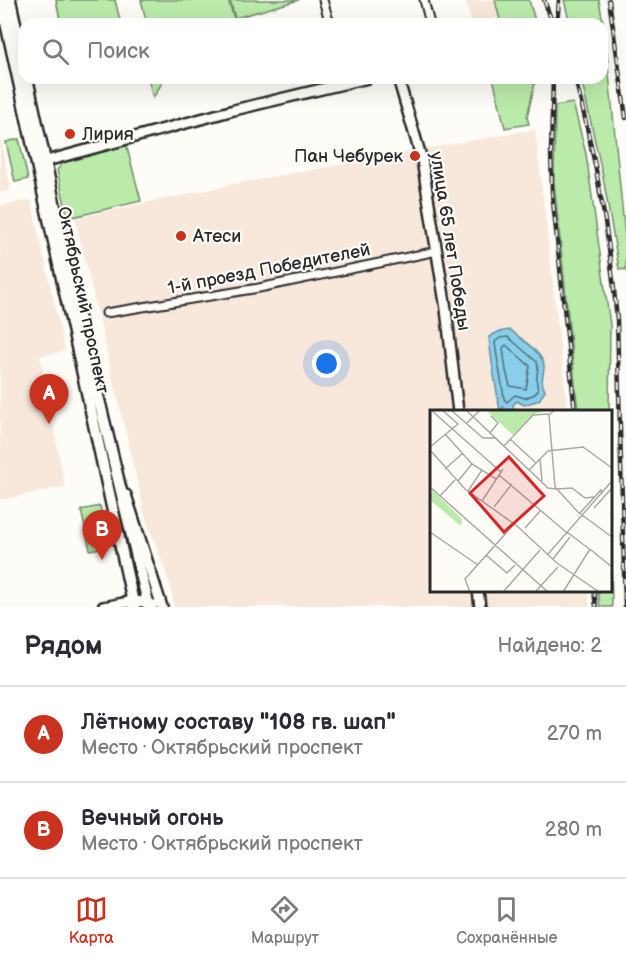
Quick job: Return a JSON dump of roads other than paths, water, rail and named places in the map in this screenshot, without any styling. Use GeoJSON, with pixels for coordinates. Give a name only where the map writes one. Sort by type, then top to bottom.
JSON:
{"type":"FeatureCollection","features":[{"type":"Feature","properties":{"kind":"main road","name":"Октябрьский проспект"},"geometry":{"type":"LineString","coordinates":[[1,0],[18,69]]}},
{"type":"Feature","properties":{"kind":"main road"},"geometry":{"type":"LineString","coordinates":[[10,0],[18,37]]}},
{"type":"Feature","properties":{"kind":"main road","name":"Октябрьский проспект"},"geometry":{"type":"LineString","coordinates":[[22,84],[110,450],[151,605]]}},
{"type":"Feature","properties":{"kind":"main road","name":"Октябрьский проспект"},"geometry":{"type":"LineString","coordinates":[[28,84],[41,162],[133,605]]}},
{"type":"Feature","properties":{"kind":"street"},"geometry":{"type":"LineString","coordinates":[[323,0],[328,18]]}},
{"type":"Feature","properties":{"kind":"street"},"geometry":{"type":"LineString","coordinates":[[424,0],[428,18]]}},
{"type":"Feature","properties":{"kind":"street"},"geometry":{"type":"LineString","coordinates":[[41,162],[335,84]]}},
{"type":"Feature","properties":{"kind":"street","name":"улица 65 лет Победы"},"geometry":{"type":"LineString","coordinates":[[400,84],[422,160],[437,251],[458,410]]}},
{"type":"Feature","properties":{"kind":"street","name":"1-й проезд Победителей"},"geometry":{"type":"LineString","coordinates":[[106,313],[259,288],[437,251]]}},
{"type":"Feature","properties":{"kind":"street"},"geometry":{"type":"LineString","coordinates":[[110,450],[139,530],[162,607]]}},
{"type":"Feature","properties":{"kind":"street"},"geometry":{"type":"LineString","coordinates":[[478,592],[480,607]]}},
{"type":"Feature","properties":{"kind":"street"},"geometry":{"type":"LineString","coordinates":[[103,607],[151,605]]}},
{"type":"Feature","properties":{"kind":"water"},"geometry":{"type":"Polygon","coordinates":[[[510,330],[532,347],[544,363],[542,381],[545,391],[539,400],[524,405],[517,401],[513,405],[514,410],[507,410],[503,407],[500,410],[489,337],[498,332],[510,330]]]}},
{"type":"Feature","properties":{"kind":"railway"},"geometry":{"type":"LineString","coordinates":[[544,0],[551,18]]}},
{"type":"Feature","properties":{"kind":"railway"},"geometry":{"type":"LineString","coordinates":[[558,18],[559,0]]}},
{"type":"Feature","properties":{"kind":"railway"},"geometry":{"type":"LineString","coordinates":[[609,0],[626,118]]}},
{"type":"Feature","properties":{"kind":"railway"},"geometry":{"type":"LineString","coordinates":[[553,84],[552,192],[575,410]]}},
{"type":"Feature","properties":{"kind":"railway"},"geometry":{"type":"LineString","coordinates":[[576,84],[601,198],[617,320],[625,607]]}},
{"type":"Feature","properties":{"kind":"railway"},"geometry":{"type":"LineString","coordinates":[[594,592],[596,607]]}},
{"type":"Feature","properties":{"kind":"place","name":"Лирия"},"geometry":{"type":"Point","coordinates":[70,134]}},
{"type":"Feature","properties":{"kind":"place","name":"Пан Чебурек"},"geometry":{"type":"Point","coordinates":[415,156]}},
{"type":"Feature","properties":{"kind":"place","name":"Атеси"},"geometry":{"type":"Point","coordinates":[181,236]}},
{"type":"Feature","properties":{"kind":"place","name":"Лётному составу \"108 гв. шап\""},"geometry":{"type":"Point","coordinates":[49,424]}},
{"type":"Feature","properties":{"kind":"place","name":"Вечный огонь"},"geometry":{"type":"Point","coordinates":[102,560]}}]}
